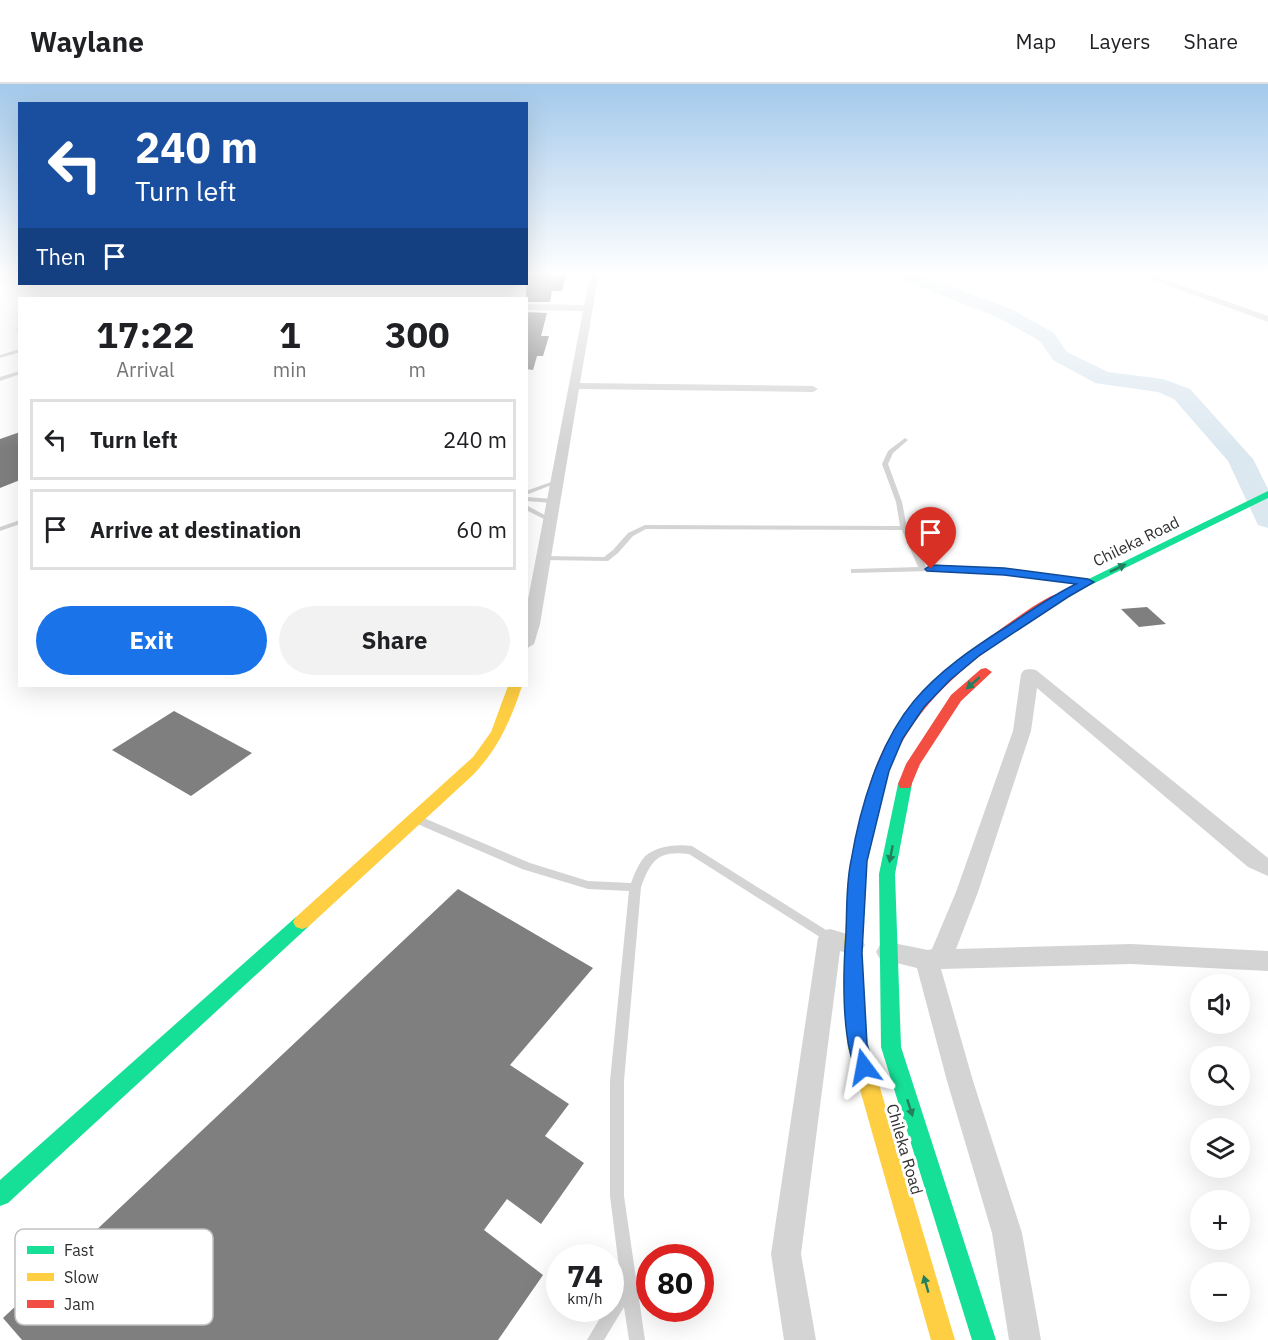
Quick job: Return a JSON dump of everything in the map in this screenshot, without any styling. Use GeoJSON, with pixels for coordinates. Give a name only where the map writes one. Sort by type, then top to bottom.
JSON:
{"type":"FeatureCollection","features":[{"type":"Feature","properties":{"kind":"main road","name":"Chileka Road"},"geometry":{"type":"LineString","coordinates":[[943,1340],[857,1044],[842,941],[858,861],[881,771],[896,737],[919,704],[945,677],[975,652],[1064,594],[1268,494]]}},
{"type":"Feature","properties":{"kind":"main road"},"geometry":{"type":"LineString","coordinates":[[1219,534],[1262,510]]}},
{"type":"Feature","properties":{"kind":"main road"},"geometry":{"type":"LineString","coordinates":[[984,1340],[891,1047],[886,874],[906,781],[913,764],[956,698],[999,660]]}},
{"type":"Feature","properties":{"kind":"main road"},"geometry":{"type":"LineString","coordinates":[[0,1194],[469,771],[489,750],[502,728],[515,687]]}},
{"type":"Feature","properties":{"kind":"street"},"geometry":{"type":"LineString","coordinates":[[528,634],[583,331]]}},
{"type":"Feature","properties":{"kind":"street"},"geometry":{"type":"LineString","coordinates":[[573,386],[813,389]]}},
{"type":"Feature","properties":{"kind":"street"},"geometry":{"type":"LineString","coordinates":[[1025,1340],[1006,1233],[960,1081],[933,959],[967,892],[1022,731],[1030,674],[1256,861],[1268,868]]}},
{"type":"Feature","properties":{"kind":"street"},"geometry":{"type":"LineString","coordinates":[[800,1340],[786,1254],[842,941]]}},
{"type":"Feature","properties":{"kind":"street"},"geometry":{"type":"LineString","coordinates":[[888,952],[933,959],[1131,954],[1268,961]]}},
{"type":"Feature","properties":{"kind":"lane"},"geometry":{"type":"LineString","coordinates":[[0,357],[18,351]]}},
{"type":"Feature","properties":{"kind":"lane"},"geometry":{"type":"LineString","coordinates":[[0,379],[18,373]]}},
{"type":"Feature","properties":{"kind":"lane"},"geometry":{"type":"LineString","coordinates":[[905,440],[890,452],[885,464],[900,502],[904,528],[923,569]]}},
{"type":"Feature","properties":{"kind":"lane"},"geometry":{"type":"LineString","coordinates":[[528,492],[556,482]]}},
{"type":"Feature","properties":{"kind":"lane"},"geometry":{"type":"LineString","coordinates":[[528,500],[553,501]]}},
{"type":"Feature","properties":{"kind":"lane"},"geometry":{"type":"LineString","coordinates":[[528,508],[550,520]]}},
{"type":"Feature","properties":{"kind":"lane"},"geometry":{"type":"LineString","coordinates":[[0,529],[18,523]]}},
{"type":"Feature","properties":{"kind":"lane"},"geometry":{"type":"LineString","coordinates":[[543,558],[605,559],[612,556],[625,537],[633,530],[645,527],[904,528]]}},
{"type":"Feature","properties":{"kind":"lane"},"geometry":{"type":"LineString","coordinates":[[854,571],[923,569],[1004,571],[1088,582]]}},
{"type":"Feature","properties":{"kind":"lane"},"geometry":{"type":"LineString","coordinates":[[417,819],[526,866],[588,885],[634,887]]}},
{"type":"Feature","properties":{"kind":"lane"},"geometry":{"type":"LineString","coordinates":[[638,1340],[617,1196],[617,1081],[634,887],[647,861],[659,853],[681,847],[692,850],[842,941]]}},
{"type":"Feature","properties":{"kind":"lane"},"geometry":{"type":"LineString","coordinates":[[595,1340],[629,1285]]}},
{"type":"Feature","properties":{"kind":"building"},"geometry":{"type":"Polygon","coordinates":[[[528,331],[542,331],[541,336],[549,336],[543,356],[537,356],[533,370],[528,369],[528,331]]]}},
{"type":"Feature","properties":{"kind":"building"},"geometry":{"type":"Polygon","coordinates":[[[18,433],[18,481],[0,488],[0,439],[18,433]]]}},
{"type":"Feature","properties":{"kind":"building"},"geometry":{"type":"Polygon","coordinates":[[[1147,607],[1166,624],[1139,627],[1121,609],[1147,607]]]}},
{"type":"Feature","properties":{"kind":"building"},"geometry":{"type":"Polygon","coordinates":[[[174,711],[252,753],[191,796],[112,750],[174,711]]]}},
{"type":"Feature","properties":{"kind":"building"},"geometry":{"type":"Polygon","coordinates":[[[458,889],[593,968],[510,1065],[569,1104],[545,1136],[584,1163],[541,1224],[507,1199],[484,1230],[543,1275],[498,1340],[22,1340],[3,1318],[15,1307],[15,1325],[213,1325],[213,1229],[97,1229],[458,889]]]}},
{"type":"Feature","properties":{"kind":"waterway"},"geometry":{"type":"LineString","coordinates":[[1036,331],[1047,337],[1060,356],[1103,378],[1163,386],[1182,394],[1240,459],[1268,519]]}},
{"type":"Feature","properties":{"kind":"traffic: fast"},"geometry":{"type":"LineString","coordinates":[[1060,596],[1268,494]]}},
{"type":"Feature","properties":{"kind":"traffic: fast"},"geometry":{"type":"LineString","coordinates":[[905,784],[887,874],[891,1047],[984,1340]]}},
{"type":"Feature","properties":{"kind":"traffic: fast"},"geometry":{"type":"LineString","coordinates":[[0,1195],[302,922]]}},
{"type":"Feature","properties":{"kind":"traffic: slow"},"geometry":{"type":"LineString","coordinates":[[302,922],[469,771],[498,732],[515,687]]}},
{"type":"Feature","properties":{"kind":"traffic: slow"},"geometry":{"type":"LineString","coordinates":[[859,859],[853,945],[857,1044],[943,1340]]}},
{"type":"Feature","properties":{"kind":"traffic: jam"},"geometry":{"type":"LineString","coordinates":[[859,859],[881,771],[894,741],[911,714],[932,690],[980,649],[1060,596]]}},
{"type":"Feature","properties":{"kind":"traffic: jam"},"geometry":{"type":"LineString","coordinates":[[905,784],[913,764],[956,698],[986,672]]}},
{"type":"Feature","properties":{"kind":"route"},"geometry":{"type":"LineString","coordinates":[[864,1067],[857,1044],[853,953],[858,861],[881,771],[896,737],[919,704],[945,677],[975,652],[1064,594],[1088,582],[1004,571],[931,569]]}}]}
